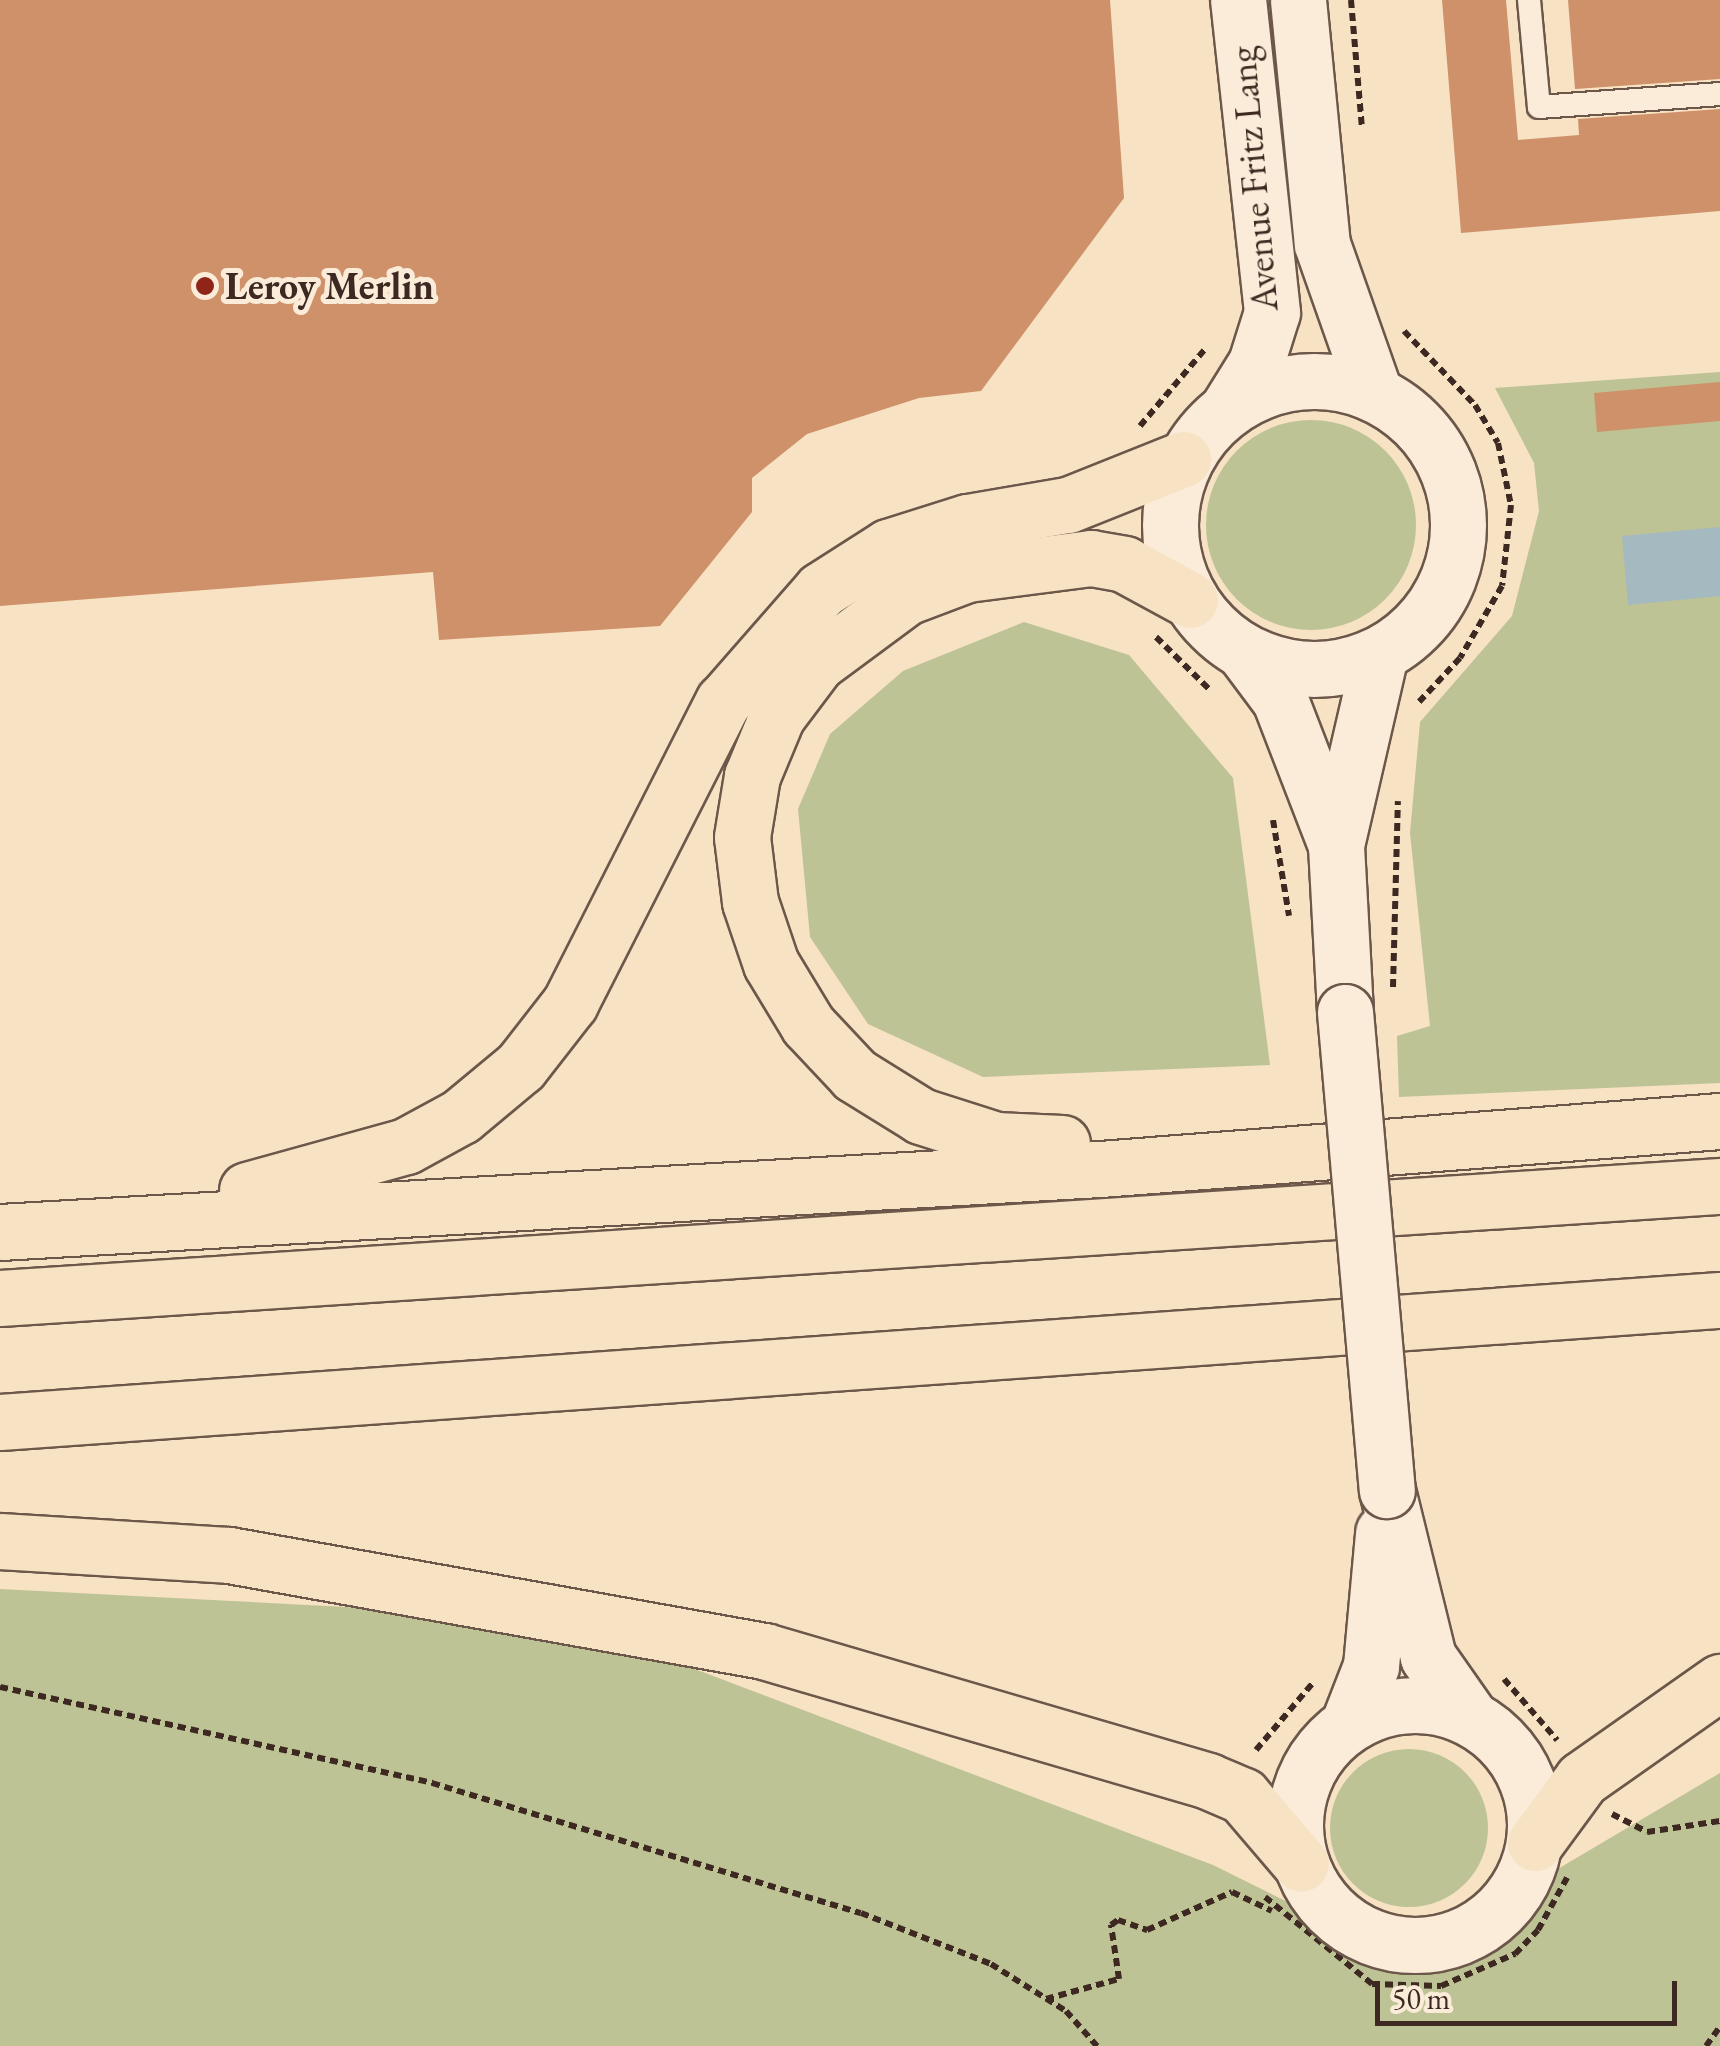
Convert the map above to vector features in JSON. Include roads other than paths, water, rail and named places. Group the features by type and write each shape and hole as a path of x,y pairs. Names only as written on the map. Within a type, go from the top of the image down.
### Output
{"highway":[{"path":"174,1220 209,1195 332,1171 406,1146 461,1116 522,1066 570,1003 723,702 821,590 888,547 1120,490 1160,448"},
{"path":"1168,612 1124,564 1034,562 967,574 906,597 816,663 777,716 752,776 742,837 750,902 771,964 808,1025 855,1076 921,1116 996,1140 1094,1144 1444,1116 1538,1131"},
{"path":"0,1232 1100,1170 1538,1131 1720,1121"},
{"path":"0,1298 1720,1186"},
{"path":"0,1422 1720,1300"},
{"path":"0,1542 228,1555 764,1651 1208,1780 1243,1796 1279,1871"},
{"path":"1554,1852 1582,1779 1720,1682"}],"street":[{"name":"Avenue Fritz Lang","path":"1228,408 1256,363 1272,312 1238,0"},
{"name":"Avenue Fritz Lang","path":"1298,0 1322,244 1374,392"},
{"path":"1329,380 1374,392 1434,442 1456,489 1459,540 1446,586 1416,628 1380,654 1330,670 1289,668 1246,653 1168,612 1171,502 1160,448 1274,385 1329,380"},
{"path":"1246,653 1280,700 1336,845 1367,1003 1387,1490 1371,1666 1348,1725"},
{"path":"1336,845 1380,654"},
{"path":"1387,1490 1428,1657 1483,1695 1501,1739 1523,1769 1554,1852 1522,1882 1498,1913 1464,1935 1426,1945 1386,1942 1349,1926 1320,1899 1279,1871 1294,1825 1300,1786 1319,1752 1348,1725 1408,1704 1483,1695"}],"lane":[{"path":"1528,0 1539,107 1720,94"}],"water":[{"path":"1720,527 1720,596 1628,605 1622,536"}],"place":[{"name":"Leroy Merlin","path":"205,286"}]}
